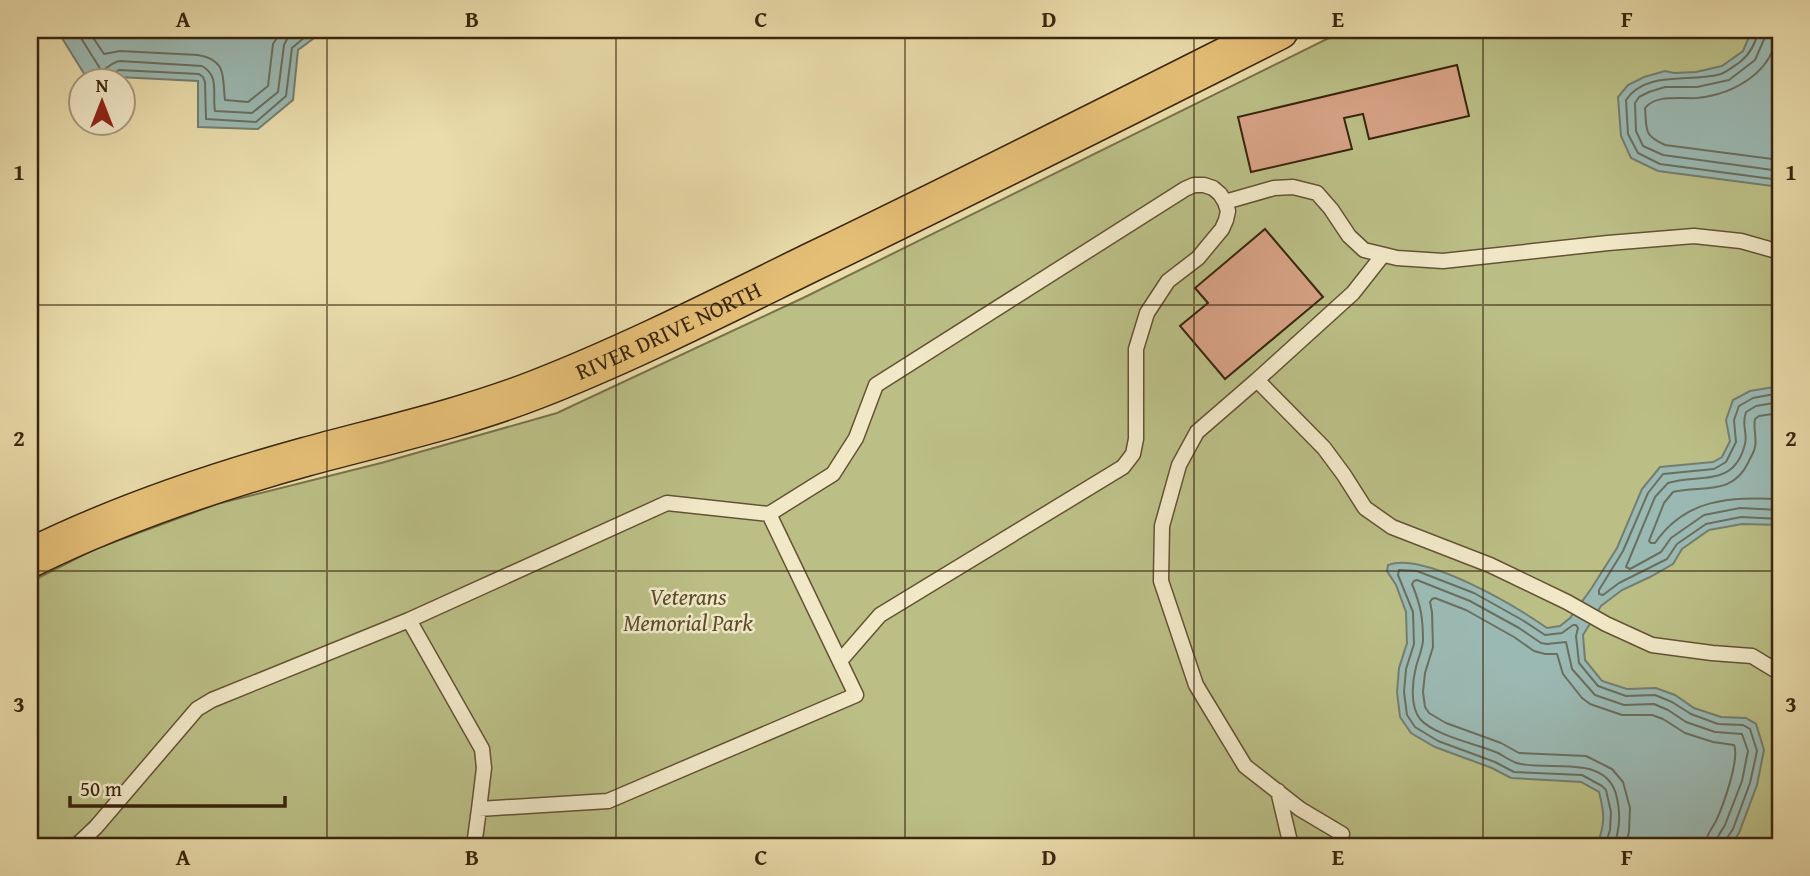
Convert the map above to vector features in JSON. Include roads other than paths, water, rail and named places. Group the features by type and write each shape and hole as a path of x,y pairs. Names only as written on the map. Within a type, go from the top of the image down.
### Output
{"main road":[{"name":"RIVER DRIVE NORTH","path":"30,558 62,542 169,499 300,459 448,419 532,391 609,359 923,208 1279,30"}],"lane":[{"path":"76,846 96,827 197,709 212,700 409,620 667,503 769,514 833,474 856,438 876,385 1185,189 1204,185 1220,194 1227,211 1222,229 1198,258 1168,281 1147,313 1136,349 1136,439 1133,454 1123,467 880,615 840,661"},
{"path":"1225,202 1275,188 1293,187 1317,192 1349,236 1364,250 1397,258 1443,261 1694,236 1741,241 1780,252"},
{"path":"1342,834 1300,809 1245,766 1196,685 1161,581 1163,526 1179,466 1197,432 1353,293 1383,255"},
{"path":"1257,380 1324,448 1366,508 1392,527 1490,565 1652,645 1752,656 1780,673"},
{"path":"479,809 608,801 856,695 769,514"},
{"path":"409,620 482,749 484,768 474,846"},
{"path":"1278,791 1291,846"}],"water":[{"path":"57,30 325,30 298,50 293,100 258,129 198,127 198,81 136,78 136,66 79,66"},
{"path":"1752,30 1780,30 1780,187 1658,171 1631,158 1621,136 1618,97 1628,85 1665,71 1696,72 1722,66 1743,51"},
{"path":"1780,386 1780,525 1742,524 1709,530 1682,549 1673,564 1622,590 1601,606 1583,635 1585,660 1602,681 1627,689 1656,688 1675,695 1694,708 1721,717 1746,718 1756,724 1764,750 1757,785 1739,833 1730,846 1597,846 1603,819 1599,792 1581,782 1511,778 1435,747 1411,733 1400,717 1397,692 1399,668 1407,643 1406,612 1396,585 1387,571 1388,565 1404,563 1446,573 1493,595 1547,628 1560,626 1570,618 1617,548 1642,489 1660,467 1713,462 1722,457 1730,441 1726,420 1733,400 1750,391"}],"park label":[{"name":"Veterans Memorial Park","path":"688,610"}]}
